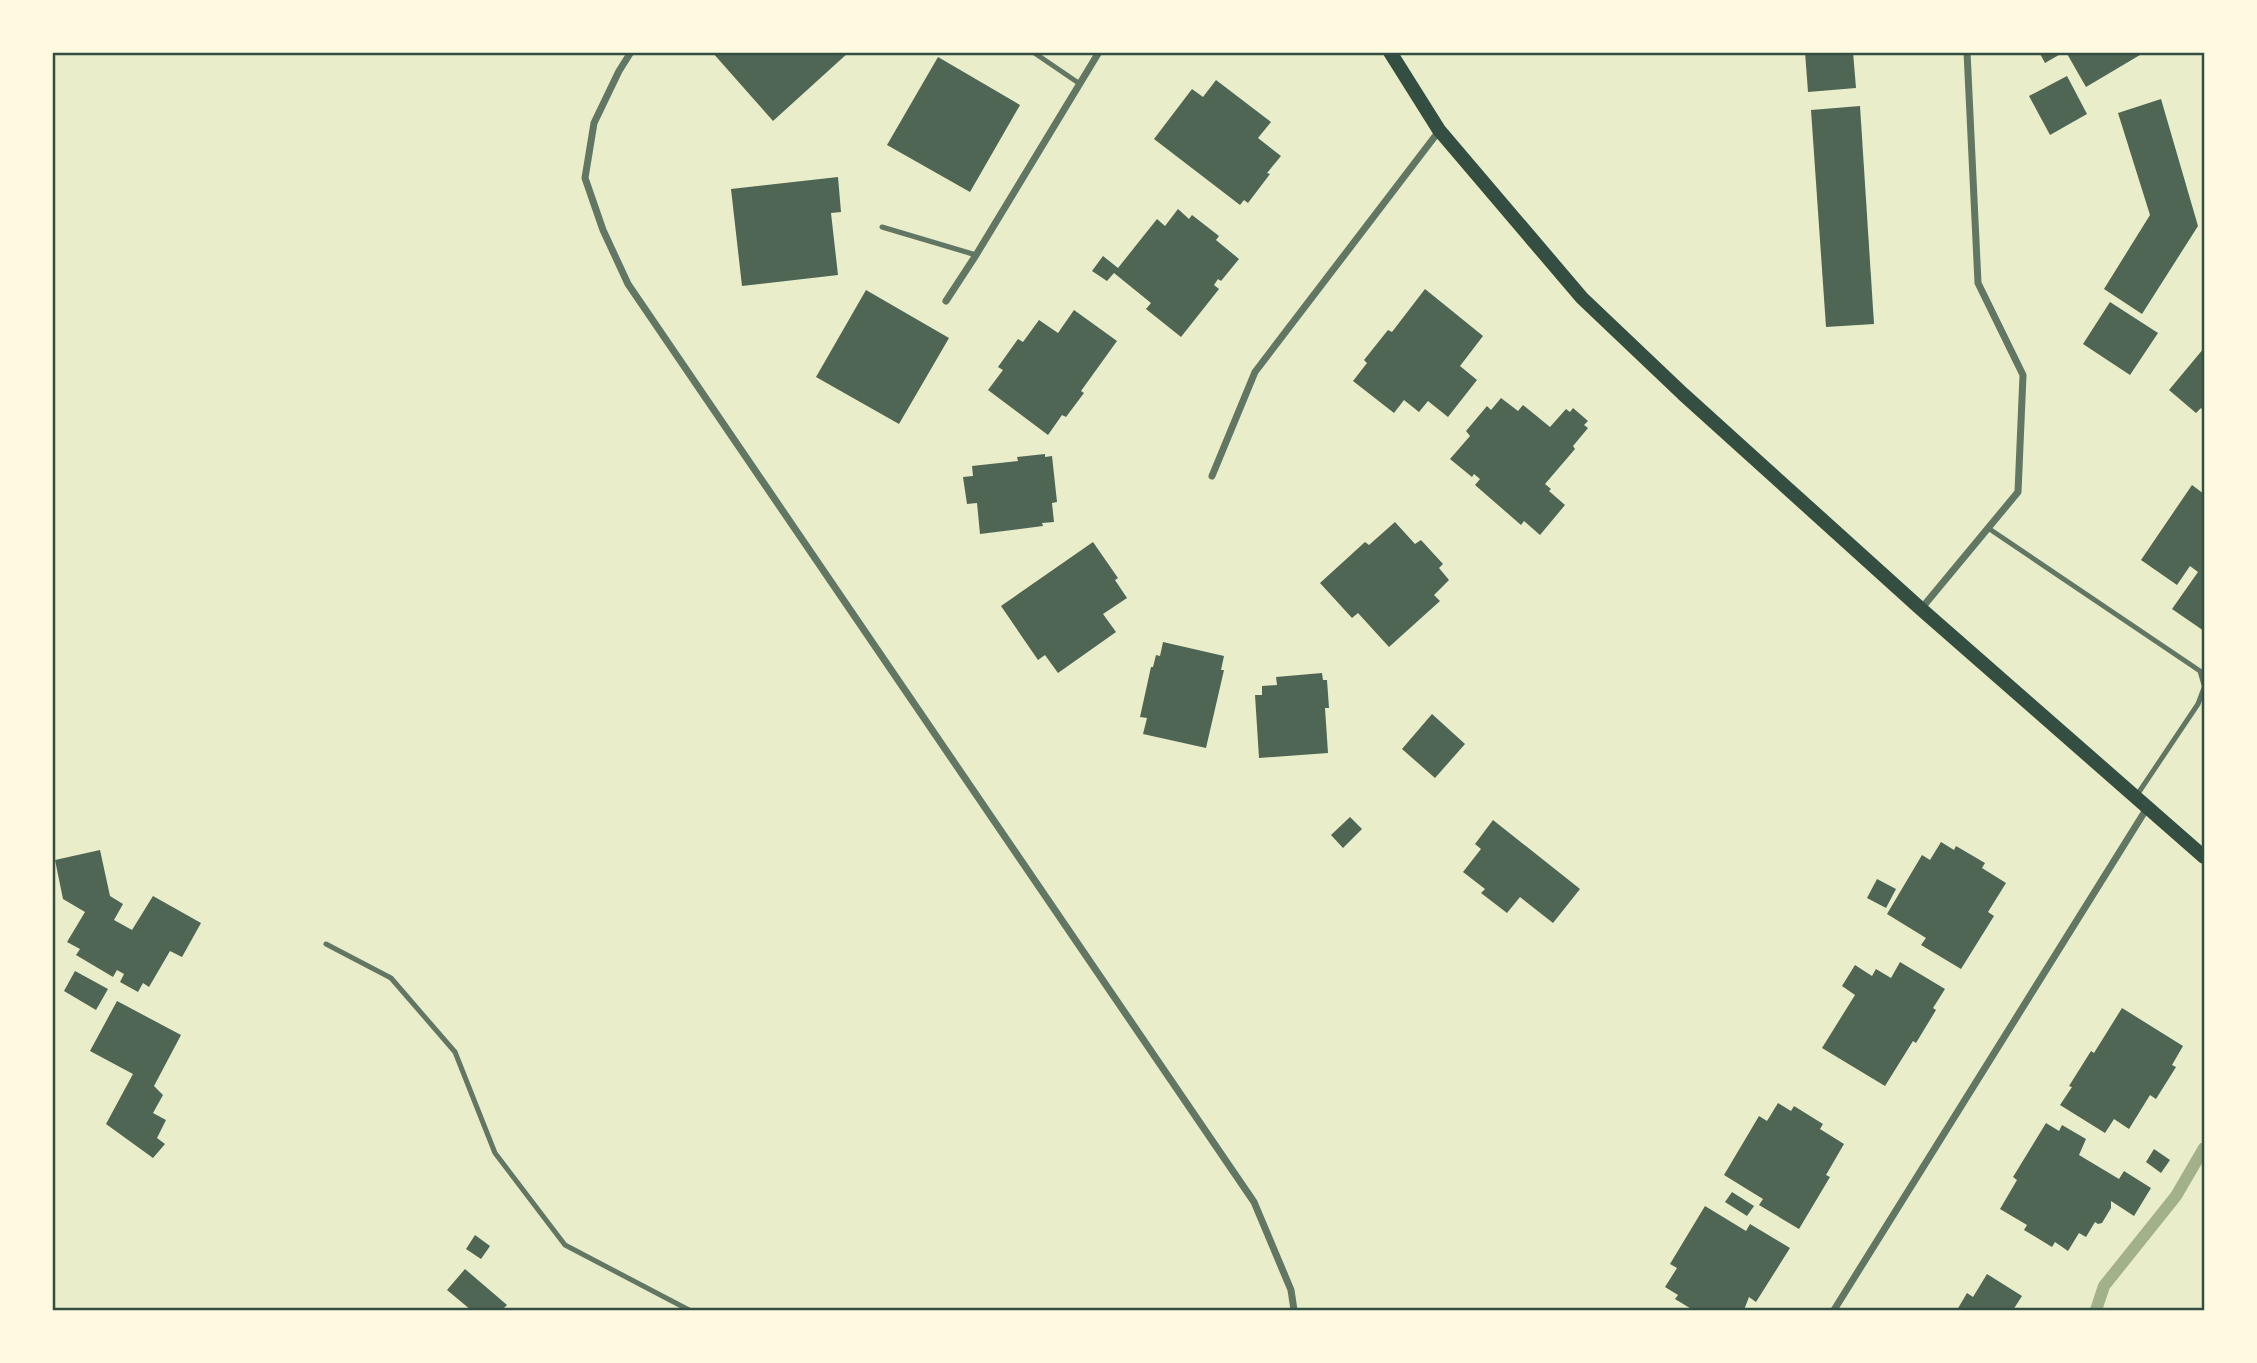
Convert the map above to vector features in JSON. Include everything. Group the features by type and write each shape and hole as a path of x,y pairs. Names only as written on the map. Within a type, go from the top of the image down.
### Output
{"main road":[{"path":"1390,52 1439,130 1582,298 1683,394 1921,609 2204,857"}],"street":[{"path":"631,52 594,123 584,178 603,230 628,284 1254,1202 1291,1290 1294,1311"},
{"path":"946,301 1099,52"},
{"path":"1921,609 2018,492 2023,375 1978,283 1967,52"},
{"path":"1212,476 1255,372 1439,130"},
{"path":"1834,1311 2147,808"}],"lane":[{"path":"1033,52 1080,84"},
{"path":"882,227 976,255"},
{"path":"1988,528 2200,671 2204,687 2198,704 2135,798"},
{"path":"326,944 391,978 455,1052 495,1153 565,1245 689,1311"}],"building":[{"path":"712,52 849,52 773,121"},
{"path":"1805,52 1853,52 1856,88 1808,92"},
{"path":"2039,52 2064,52 2045,63"},
{"path":"2066,52 2145,52 2086,87"},
{"path":"938,57 1020,105 970,192 887,145"},
{"path":"2067,76 2087,114 2050,135 2029,96"},
{"path":"1216,80 1271,122 1258,138 1281,156 1248,203 1244,200 1240,205 1154,139 1192,89 1203,97"},
{"path":"2161,99 2198,226 2142,314 2104,289 2150,215 2118,113"},
{"path":"1860,106 1874,324 1826,327 1811,110"},
{"path":"838,177 841,212 831,213 838,275 742,286 731,189"},
{"path":"1178,209 1189,219 1192,215 1219,236 1216,240 1239,259 1221,281 1218,279 1214,285 1219,289 1181,337 1146,309 1151,303 1114,273 1107,281 1092,271 1103,256 1118,268 1157,219 1165,226"},
{"path":"1425,289 1483,336 1460,366 1477,380 1448,417 1428,401 1419,412 1404,400 1394,413 1353,381 1367,363 1364,360 1388,330 1392,332"},
{"path":"866,290 949,338 899,424 816,377"},
{"path":"2110,302 2158,333 2130,375 2083,344"},
{"path":"1074,310 1117,341 1081,391 1084,393 1066,417 1062,415 1048,435 988,390 1003,370 998,367 1018,339 1023,342 1039,320 1058,333"},
{"path":"2204,348 2204,411 2201,408 2196,413 2169,390"},
{"path":"1501,398 1518,411 1523,405 1550,427 1566,409 1570,412 1573,408 1588,421 1584,425 1588,428 1573,446 1575,449 1545,484 1565,505 1540,535 1524,521 1521,525 1475,485 1480,479 1474,474 1472,477 1450,459 1470,436 1466,431 1487,406 1491,410"},
{"path":"1045,454 1045,457 1052,456 1057,502 1052,503 1054,522 1042,523 1043,526 980,534 977,503 967,504 963,477 973,476 972,466 1018,461 1017,457"},
{"path":"2192,485 2204,494 2204,631 2172,609 2198,572 2190,566 2177,585 2141,560"},
{"path":"1395,522 1415,544 1421,540 1443,564 1439,568 1449,580 1434,595 1440,601 1389,647 1358,613 1352,618 1320,583 1365,542 1369,545"},
{"path":"1093,542 1118,578 1115,580 1127,598 1103,614 1116,632 1058,673 1045,655 1038,660 1001,606"},
{"path":"1163,642 1224,656 1221,670 1224,670 1206,748 1143,734 1147,718 1140,717 1151,667 1156,655 1160,656"},
{"path":"1322,673 1323,680 1327,680 1329,708 1325,708 1328,753 1259,758 1255,695 1262,695 1262,686 1277,685 1276,677"},
{"path":"1432,714 1465,744 1435,778 1402,749"},
{"path":"1350,817 1362,829 1343,848 1331,835"},
{"path":"1493,820 1580,889 1553,923 1520,897 1507,913 1481,893 1485,889 1463,872 1481,849 1475,844"},
{"path":"1941,842 1954,850 1956,846 1985,863 1982,868 2006,883 1988,912 1994,916 1961,969 1921,945 1926,938 1887,914 1922,855 1930,860"},
{"path":"100,850 110,896 123,904 114,920 132,930 153,896 201,923 182,957 170,951 149,987 143,983 138,992 120,982 124,974 117,970 113,977 76,955 80,949 67,942 85,912 63,899 55,860"},
{"path":"1877,879 1896,889 1886,908 1867,898"},
{"path":"1900,962 1945,989 1916,1043 1913,1041 1885,1086 1822,1048 1855,995 1842,986 1855,965 1872,976 1876,969 1891,978"},
{"path":"75,971 108,989 96,1010 64,991"},
{"path":"117,1001 181,1035 154,1086 163,1095 153,1113 166,1120 157,1138 165,1144 153,1158 106,1124 133,1074 90,1051"},
{"path":"2122,1008 2183,1046 2172,1065 2176,1067 2156,1099 2150,1095 2129,1129 2114,1119 2105,1133 2060,1105 2091,1051 2094,1053"},
{"path":"1778,1103 1791,1111 1794,1106 1823,1124 1820,1129 1844,1144 1826,1175 1830,1177 1799,1229 1759,1205 1763,1199 1724,1175 1759,1116 1767,1121"},
{"path":"2046,1123 2059,1131 2062,1125 2086,1139 2079,1155 2119,1179 2124,1171 2151,1188 2134,1216 2111,1201 2111,1208 2102,1223 2095,1222 2086,1237 2079,1233 2068,1251 2055,1242 2052,1247 2024,1230 2027,1225 2000,1209 2017,1180 2013,1177"},
{"path":"2154,1149 2170,1160 2161,1173 2146,1162"},
{"path":"1732,1192 1754,1206 1747,1216 1725,1202"},
{"path":"1705,1206 1746,1231 1750,1224 1790,1248 1756,1302 1749,1297 1744,1310 1693,1310 1675,1299 1678,1295 1665,1287 1677,1268 1670,1264"},
{"path":"475,1235 490,1246 481,1259 466,1249"},
{"path":"465,1269 507,1305 502,1310 471,1310 447,1290"},
{"path":"1987,1274 2022,1296 2013,1310 1957,1310 1967,1293 1973,1297"}],"waterway":[{"path":"2096,1310 2104,1286 2176,1196 2204,1148"}]}
